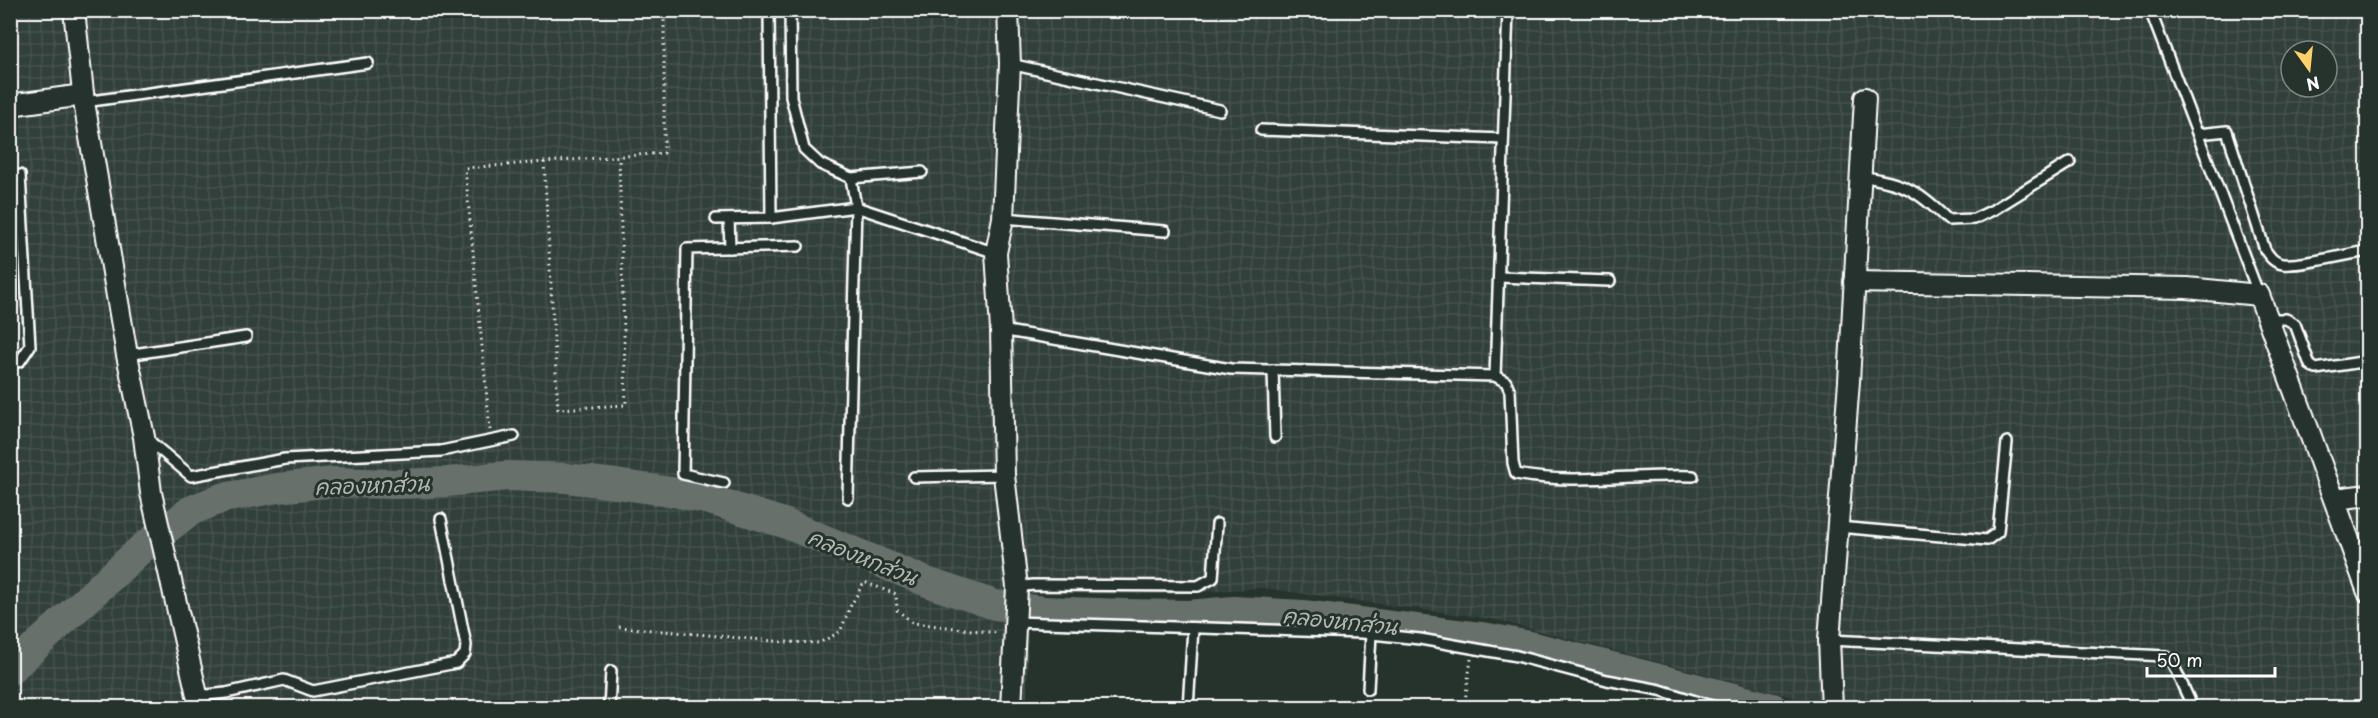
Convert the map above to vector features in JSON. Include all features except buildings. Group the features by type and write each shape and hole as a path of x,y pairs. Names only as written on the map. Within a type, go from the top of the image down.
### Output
{"street":[{"path":"74,10 84,98 127,355 144,437 151,493 198,702"},
{"path":"1008,10 1010,64 1003,218 996,253 1002,330 1004,475 1017,588 1011,708"},
{"path":"10,105 84,98"},
{"path":"1832,708 1829,640 1865,98"},
{"path":"1854,282 2187,288 2259,295 2367,592"},
{"path":"2335,499 2367,495"}],"lane":[{"path":"769,10 771,218"},
{"path":"790,10 791,97 804,149 820,164 851,178 922,171"},
{"path":"1495,376 1508,10"},
{"path":"2150,10 2259,295"},
{"path":"84,98 368,63"},
{"path":"1010,64 1220,110"},
{"path":"1261,130 1503,140"},
{"path":"2198,134 2227,130 2265,250 2273,260 2283,264 2296,263 2367,251"},
{"path":"1860,176 1892,181 1910,188 1948,220 1974,219 1993,210 2070,162"},
{"path":"10,365 20,361 30,346 20,175"},
{"path":"848,498 856,207 851,178"},
{"path":"717,219 771,218 856,207 996,253"},
{"path":"1003,218 1165,231"},
{"path":"729,219 730,248"},
{"path":"724,483 683,474 687,249 798,246"},
{"path":"1499,277 1610,281"},
{"path":"2268,319 2286,319 2295,324 2310,365 2316,369 2367,361"},
{"path":"1002,330 1231,369 1495,376 1506,382 1509,391 1513,463 1516,474 1550,479 1652,475 1693,476"},
{"path":"127,355 246,337"},
{"path":"1273,370 1275,437"},
{"path":"144,437 191,476 285,459 441,451 514,436"},
{"path":"1838,527 1987,540 1998,532 2007,442"},
{"path":"914,477 1004,475"},
{"path":"198,702 284,680 313,691 456,663 465,654 466,645 441,519"},
{"path":"1017,588 1044,585 1198,586 1213,578 1217,524"},
{"path":"1014,624 1371,634 1517,656 1607,680 1660,690 1718,708"},
{"path":"1188,708 1193,628"},
{"path":"1368,689 1371,634"},
{"path":"1829,640 2166,656 2171,660 2193,708"},
{"path":"609,708 611,671"}],"path":[{"path":"491,441 465,168 664,153 664,10"},
{"path":"544,162 558,409 626,405 619,156"},
{"path":"619,627 819,643 840,632 850,607 864,582 896,594 897,610 913,623 1014,624"},
{"path":"1464,708 1473,648"}],"shaded area":[{"path":"10,11 2367,11 2367,707 1831,707 1492,619 1262,588 1173,594 1028,593 1027,707 11,707"}],"waterway":[{"name":"คลองหกส่วน","path":"10,670 141,549 190,511 222,498 278,488 334,482 395,484 507,476 566,478 616,484 679,493 713,501 784,523 932,584 995,605 1044,611 1125,614 1188,615 1234,611 1303,615 1488,638 1530,646 1773,708"}]}
